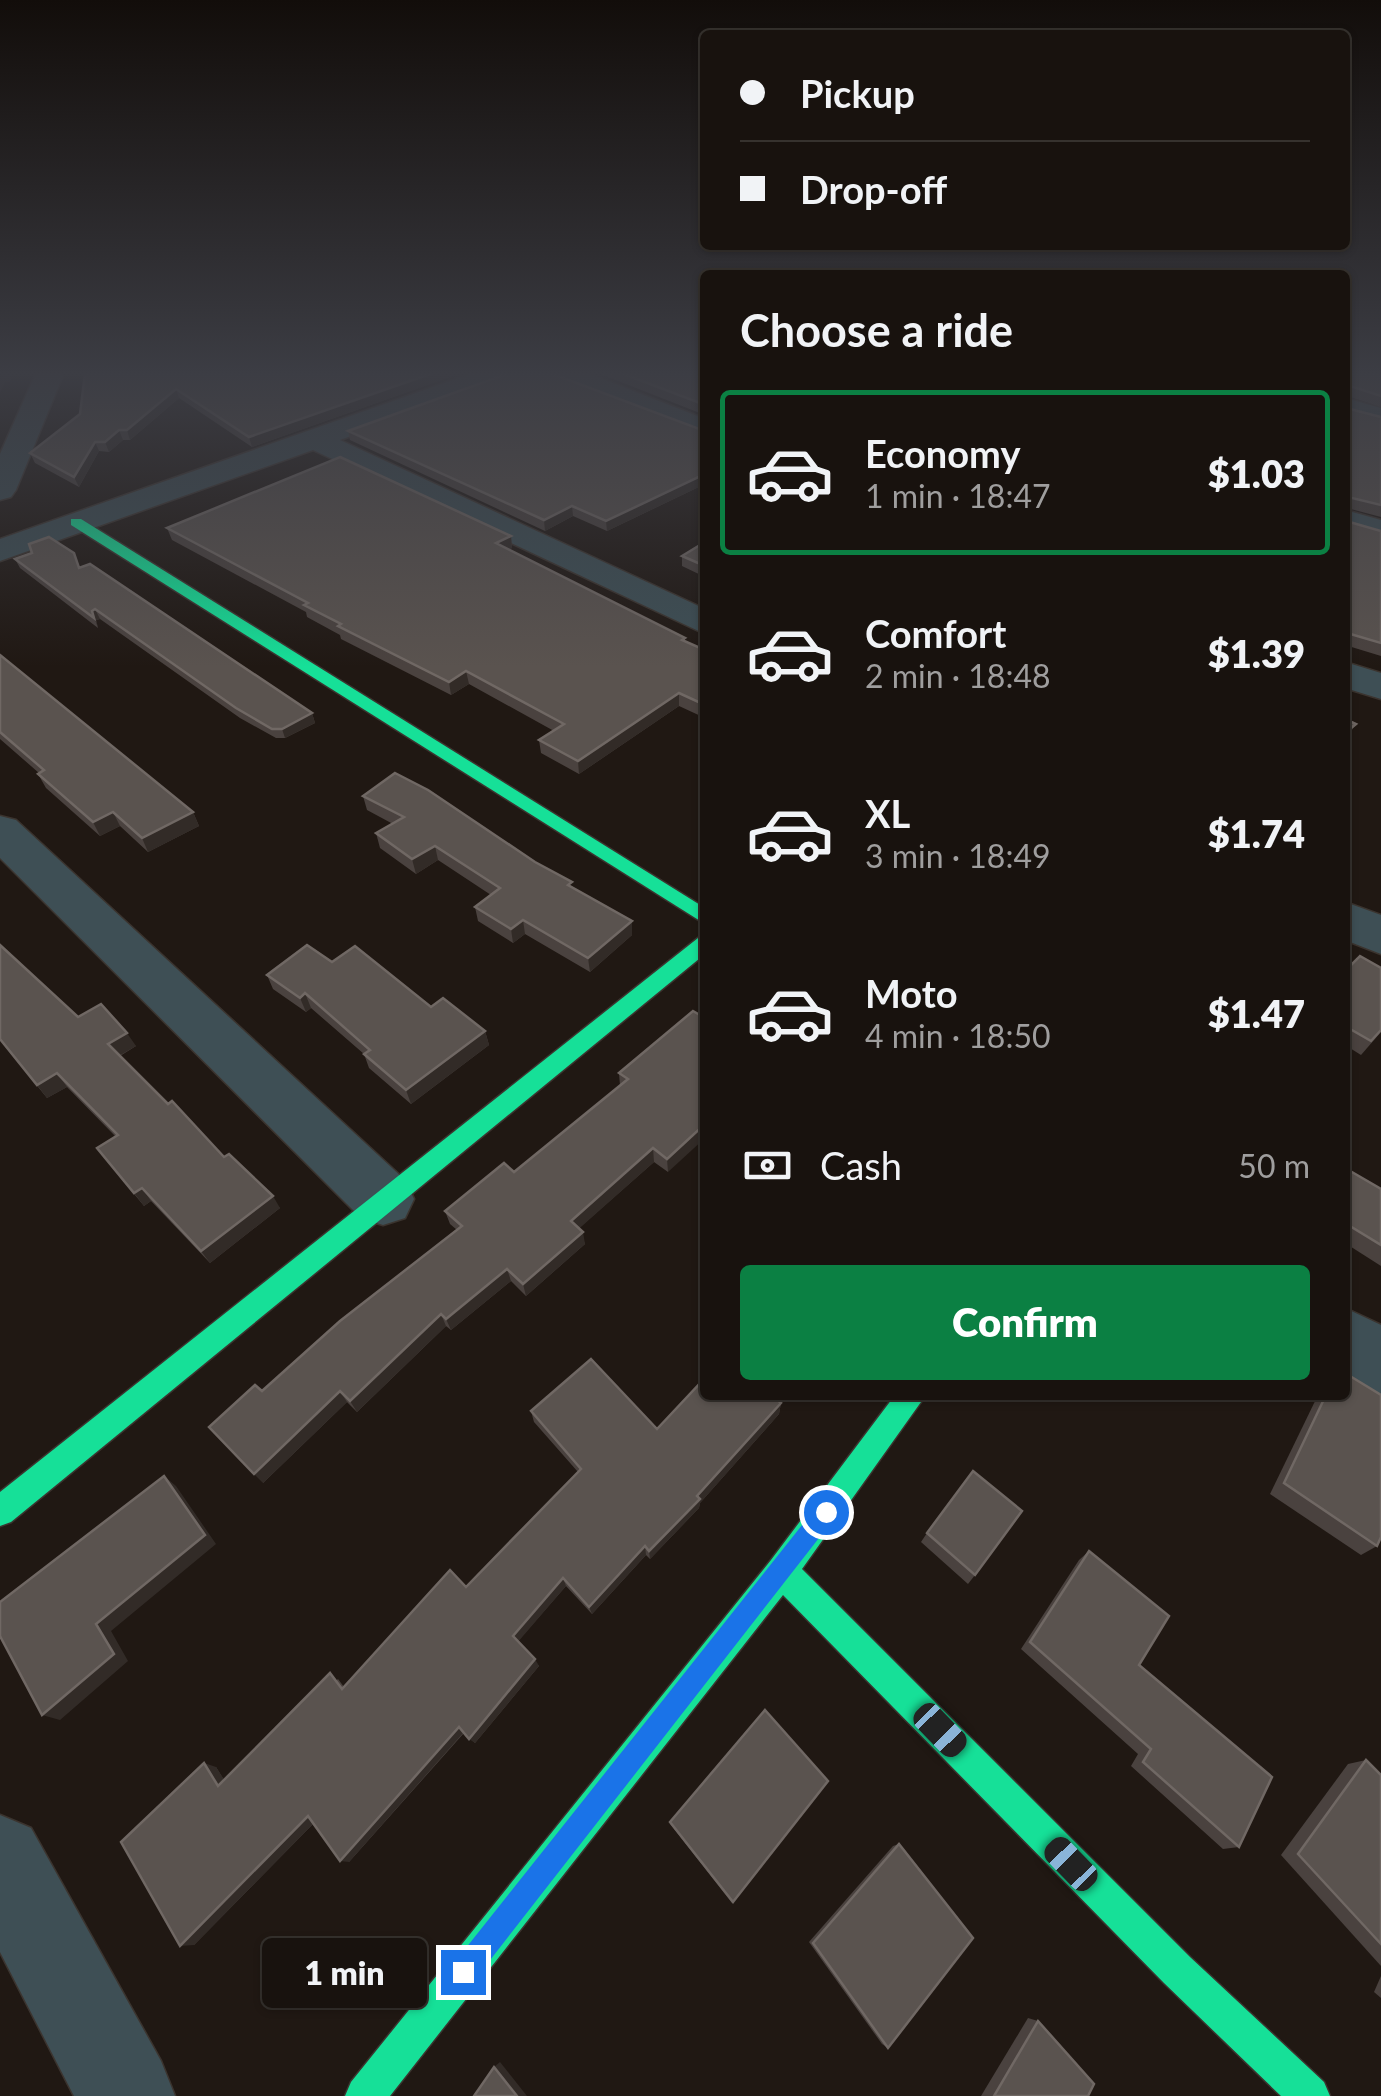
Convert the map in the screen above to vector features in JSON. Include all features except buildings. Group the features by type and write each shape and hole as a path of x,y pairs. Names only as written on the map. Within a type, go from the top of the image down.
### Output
{"street":[{"path":"0,551 223,471"},
{"path":"381,471 700,622"},
{"path":"76,522 700,914"},
{"path":"1350,522 1381,531"},
{"path":"1350,676 1381,687"},
{"path":"0,831 383,1199"},
{"path":"1350,921 1381,936"},
{"path":"0,1511 700,947"},
{"path":"1350,1343 1381,1363"},
{"path":"365,2096 782,1571 908,1400"},
{"path":"782,1571 1176,1970 1310,2096"},
{"path":"0,1859 126,2096"}],"traffic: fast":[{"path":"76,522 700,914"},
{"path":"0,1511 700,947"},
{"path":"365,2096 782,1571 908,1400"},
{"path":"782,1571 1177,1970 1310,2096"}],"route":[{"path":"463,1972 826,1512"}]}
